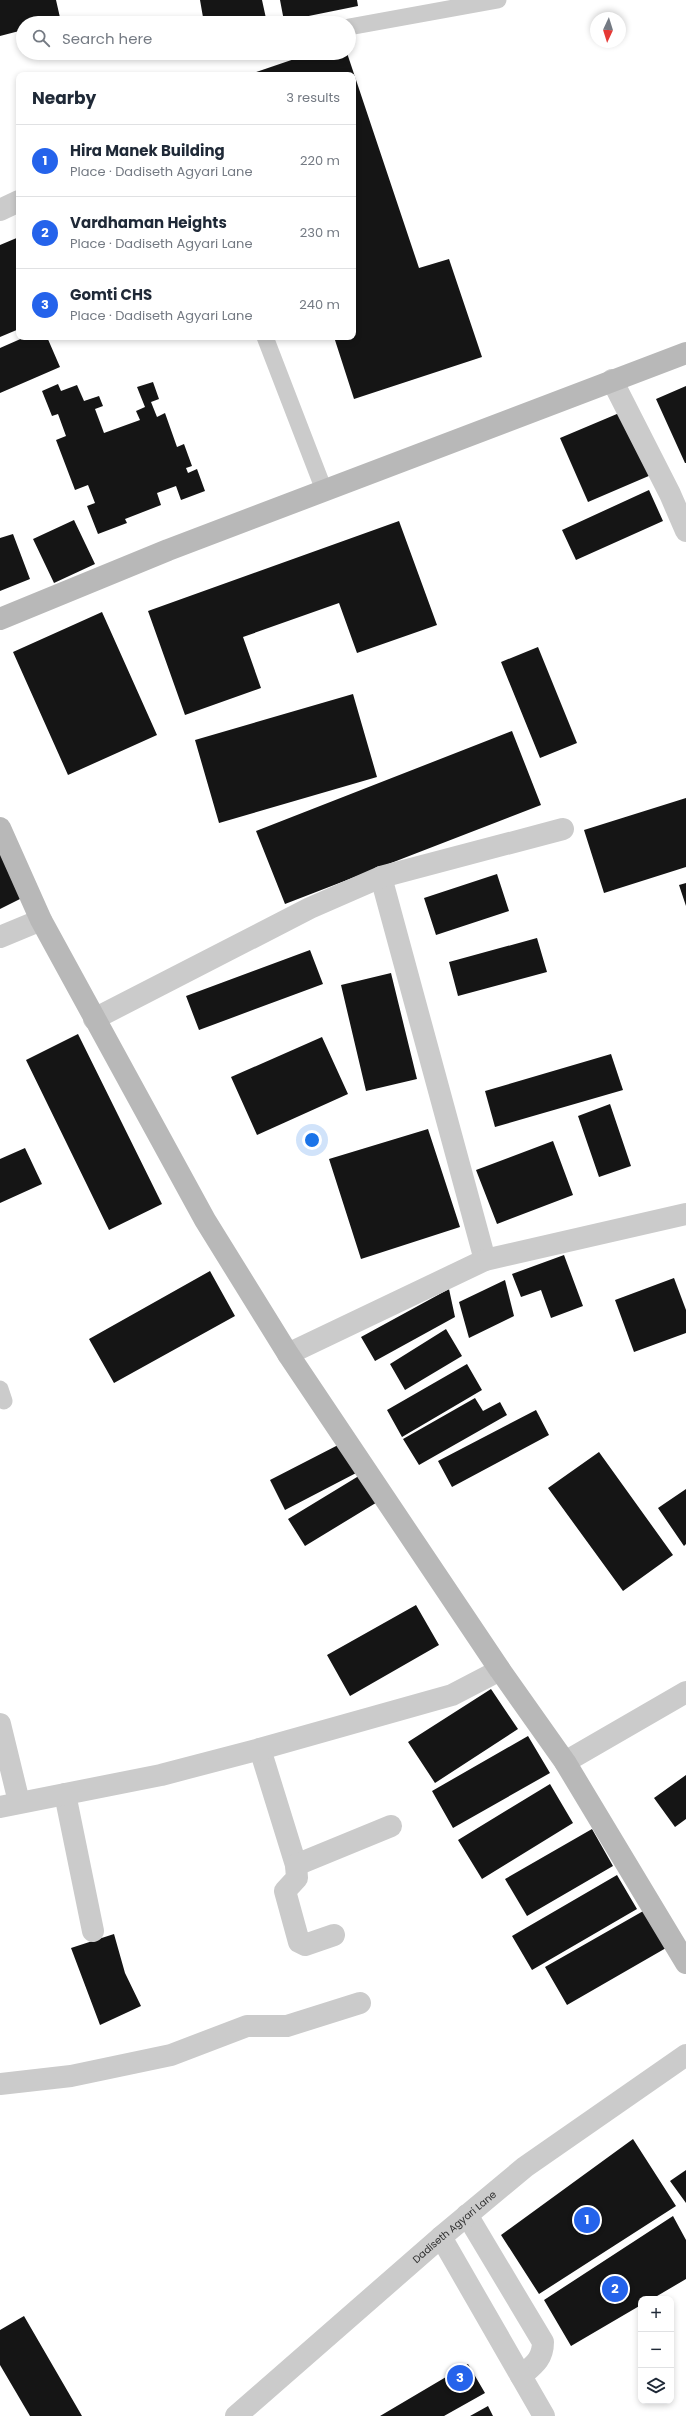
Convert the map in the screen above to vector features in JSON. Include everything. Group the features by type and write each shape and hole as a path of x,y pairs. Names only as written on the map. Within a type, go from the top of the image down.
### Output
{"street":[{"path":"0,210 16,202"},
{"path":"0,619 168,550 612,380 686,354"},
{"path":"612,380 670,494 686,531"},
{"path":"0,828 40,920 205,1220 288,1354 500,1670 565,1762 685,1957"},
{"path":"94,1020 310,908 381,877 563,829"},
{"path":"381,877 485,1260"},
{"path":"0,937 40,920"},
{"path":"288,1354 485,1260 686,1214"},
{"path":"0,1724 10,1805 161,1775 260,1749 452,1695 500,1670"},
{"path":"565,1762 686,1692"},
{"path":"260,1749 296,1865 297,1878 285,1891 299,1942 305,1945 334,1935"},
{"path":"65,1794 93,1930"},
{"path":"296,1865 391,1826"},
{"path":"0,2084 71,2076 171,2055 247,2026 287,2026 360,2004"},
{"name":"Dadiseth Agyari Lane","path":"236,2416 441,2237 525,2167 686,2056"},
{"path":"467,2215 543,2342 543,2352 538,2361 521,2376"},
{"path":"441,2237 544,2416"}],"lane":[{"path":"356,26 498,0"},
{"path":"266,340 324,490"}],"building":[{"path":"0,0 56,0 60,16 16,16 16,32 0,36"},
{"path":"200,0 262,0 265,16 203,16"},
{"path":"280,0 357,0 358,6 309,16 283,16"},
{"path":"291,60 349,60 353,72 256,72"},
{"path":"356,80 419,268 449,259 482,357 354,399 335,340 356,340"},
{"path":"16,238 16,330 0,337 0,245"},
{"path":"18,340 48,340 60,367 0,393 0,348"},
{"path":"153,382 159,399 151,402 157,417 165,413 177,447 184,444 192,466 186,468 188,473 197,469 205,491 181,500 176,486 157,493 161,505 125,519 127,523 98,534 87,506 95,503 88,485 75,490 56,440 66,436 58,414 52,416 42,391 58,384 61,391 77,385 84,401 99,396 103,406 95,409 104,433 140,420 136,411 145,407 137,387"},
{"path":"686,386 686,463 685,463 656,399"},
{"path":"624,411 651,475 588,502 560,438"},
{"path":"649,490 663,521 576,560 562,530"},
{"path":"74,520 95,564 54,583 33,539"},
{"path":"399,521 437,625 357,653 339,603 243,637 261,688 185,715 148,611"},
{"path":"13,534 30,579 0,591 0,538"},
{"path":"102,612 157,735 68,775 13,652"},
{"path":"538,647 577,743 540,758 501,662"},
{"path":"353,694 377,777 219,823 195,740"},
{"path":"512,731 541,805 285,904 256,831"},
{"path":"686,798 686,867 604,893 584,830"},
{"path":"0,843 26,896 0,909"},
{"path":"497,874 509,911 436,935 424,898"},
{"path":"686,883 686,906 679,885"},
{"path":"537,938 547,972 458,996 449,962"},
{"path":"310,950 323,984 199,1030 186,996"},
{"path":"391,973 417,1079 366,1091 341,985"},
{"path":"78,1034 162,1204 109,1230 26,1060"},
{"path":"322,1037 348,1094 257,1135 231,1077"},
{"path":"611,1054 623,1090 495,1127 485,1091"},
{"path":"610,1104 631,1166 599,1177 578,1116"},
{"path":"428,1129 460,1227 361,1259 329,1159"},
{"path":"553,1141 573,1195 497,1224 476,1170"},
{"path":"25,1148 42,1184 0,1203 0,1159"},
{"path":"564,1255 583,1306 551,1318 541,1290 521,1297 512,1274"},
{"path":"210,1271 235,1316 114,1383 89,1339"},
{"path":"674,1278 686,1310 686,1333 634,1352 615,1300"},
{"path":"505,1280 514,1316 469,1338 459,1302"},
{"path":"449,1289 455,1317 375,1361 361,1337"},
{"path":"446,1329 462,1356 405,1390 390,1364"},
{"path":"467,1364 482,1390 402,1437 387,1410"},
{"path":"475,1398 483,1411 500,1402 507,1415 419,1465 403,1439"},
{"path":"536,1410 549,1435 452,1487 438,1461"},
{"path":"342,1443 358,1472 285,1510 270,1480"},
{"path":"599,1452 673,1555 623,1591 548,1488"},
{"path":"362,1474 379,1501 305,1546 288,1519"},
{"path":"686,1489 686,1544 684,1546 658,1508"},
{"path":"416,1605 439,1645 350,1696 327,1655"},
{"path":"491,1689 518,1729 435,1783 408,1742"},
{"path":"528,1736 550,1773 453,1828 432,1791"},
{"path":"686,1775 686,1819 675,1827 654,1798"},
{"path":"550,1784 573,1823 482,1879 458,1840"},
{"path":"592,1829 613,1866 527,1916 505,1879"},
{"path":"617,1875 637,1909 532,1970 512,1936"},
{"path":"645,1910 666,1948 567,2005 545,1967"},
{"path":"114,1934 125,1973 141,2006 100,2025 71,1948"},
{"path":"633,2139 676,2206 539,2294 501,2235"},
{"path":"686,2170 686,2203 670,2181"},
{"path":"673,2216 686,2240 686,2279 657,2296 638,2296 638,2307 571,2346 544,2300"},
{"path":"24,2316 82,2416 30,2416 0,2365 0,2330"},
{"path":"468,2364 485,2393 444,2416 380,2416"},
{"path":"488,2406 493,2416 470,2416"}],"place":[{"name":"Hira Manek Building","path":"587,2220"},
{"name":"Vardhaman Heights","path":"615,2289"},
{"name":"Gomti CHS","path":"460,2378"}]}
